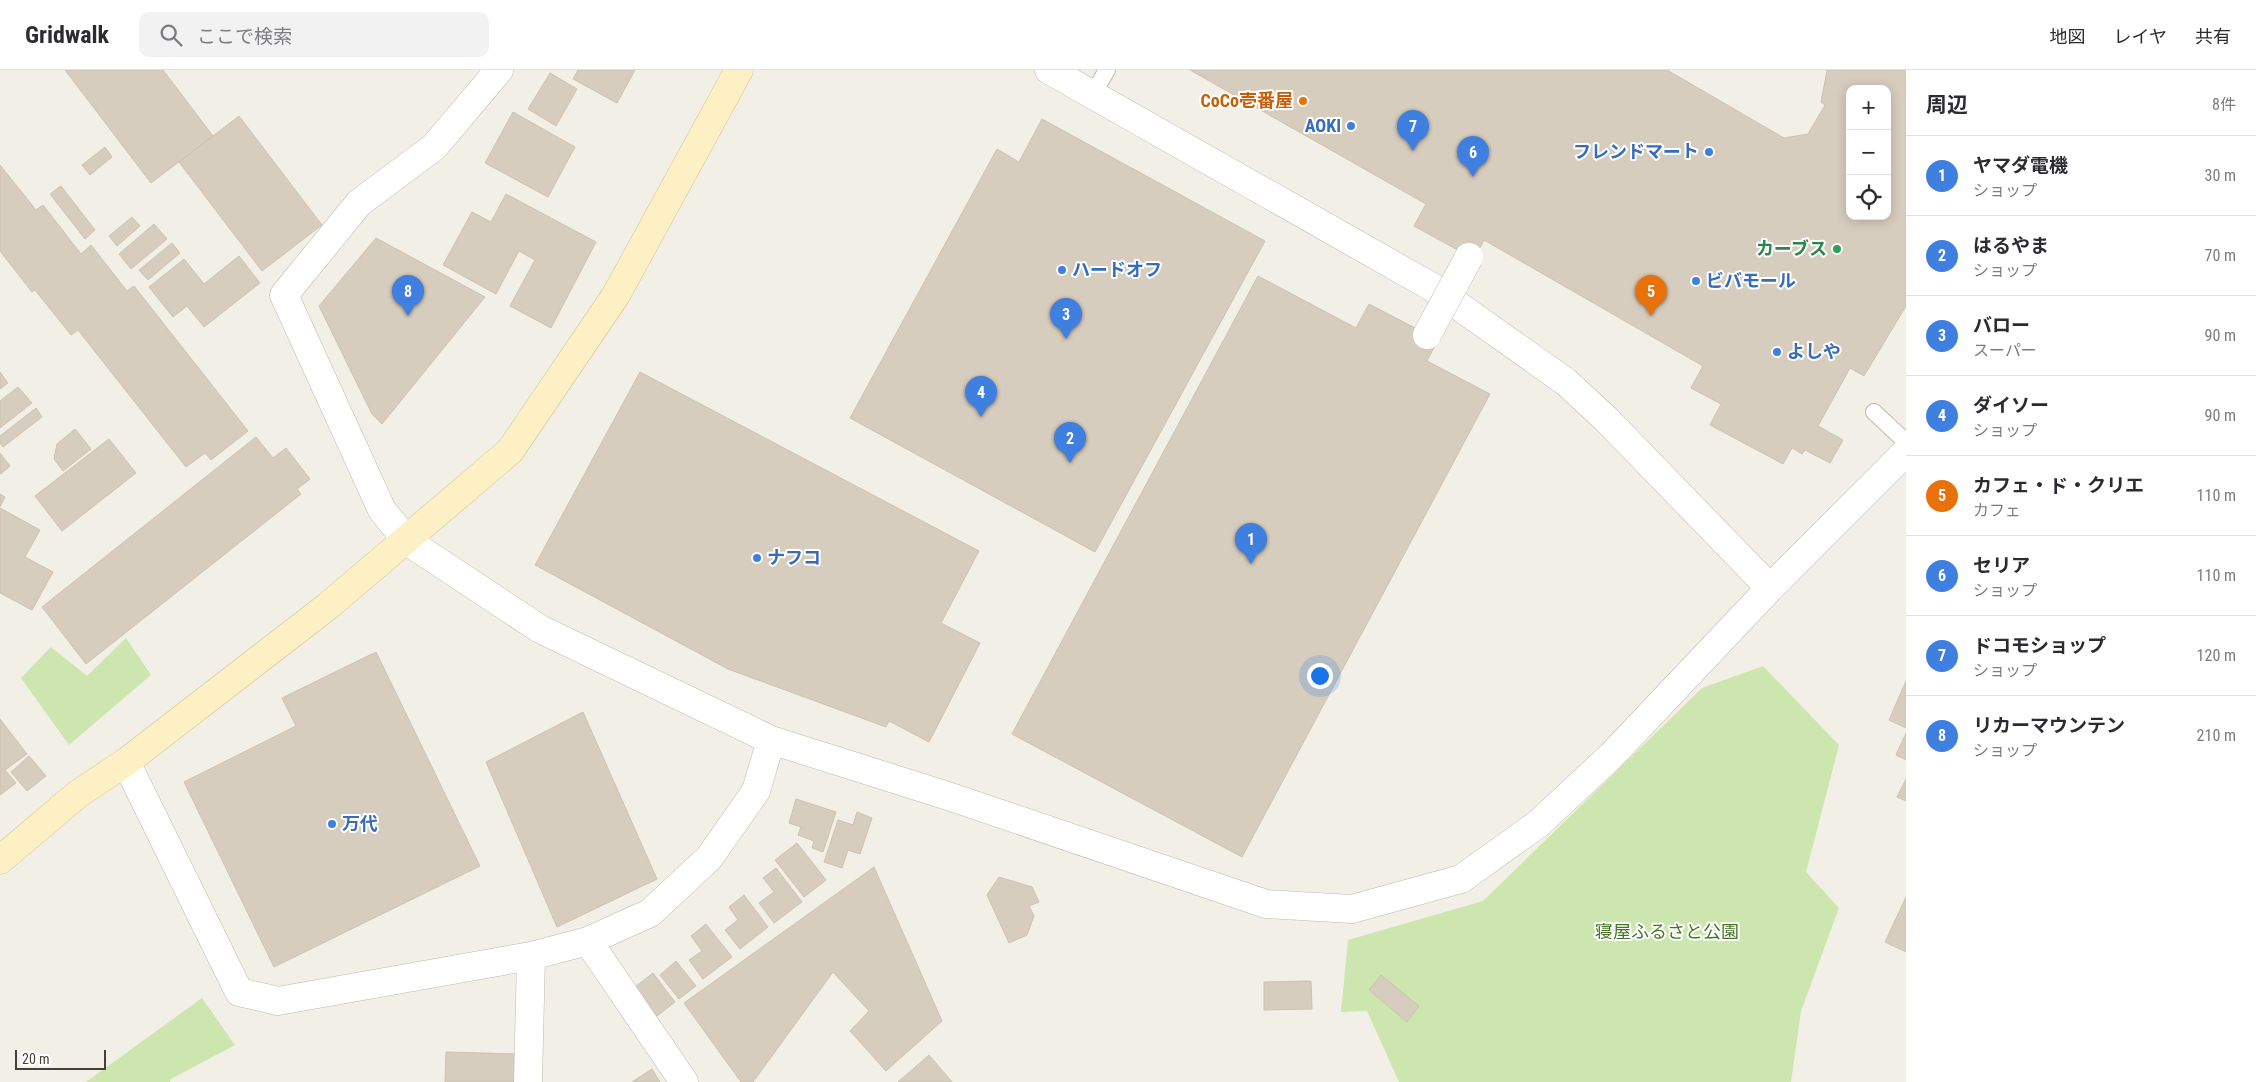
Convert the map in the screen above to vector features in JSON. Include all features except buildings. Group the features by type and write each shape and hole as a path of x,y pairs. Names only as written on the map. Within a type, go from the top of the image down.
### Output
{"street":[{"path":"499,70 434,147 359,204 284,295 382,510 407,541 540,629 771,740 941,794 1266,904 1352,909 1460,880 1538,824 1611,756 1770,588 1906,452"},
{"path":"0,860 78,794 126,762 328,606 407,541 510,451 616,294 739,70"},
{"path":"1049,70 1432,287 1566,382 1607,420 1770,588"},
{"path":"1427,335 1469,257"},
{"path":"126,762 239,992 278,1001 531,956 588,941 650,913 709,858 756,791 771,740"},
{"path":"588,941 684,1082"},
{"path":"528,1082 531,956"}],"lane":[{"path":"1093,94 1107,70"},
{"path":"1874,412 1906,442"}],"green space":[{"path":"126,638 151,675 69,745 21,678 51,647 87,676"},
{"name":"寝屋ふるさと公園","path":"1763,666 1839,745 1806,872 1839,908 1801,1011 1791,1082 1399,1082 1367,1011 1341,1012 1348,940 1483,901 1702,688"},
{"path":"202,998 235,1045 171,1079 170,1082 86,1082"}],"place":[{"name":"CoCo壱番屋","path":"1303,101"},
{"name":"AOKI","path":"1351,126"},
{"name":"ドコモショップ","path":"1413,151"},
{"name":"フレンドマート","path":"1709,152"},
{"name":"セリア","path":"1473,177"},
{"name":"カーブス","path":"1837,249"},
{"name":"ハードオフ","path":"1062,270"},
{"name":"ビバモール","path":"1696,281"},
{"name":"リカーマウンテン","path":"408,316"},
{"name":"カフェ・ド・クリエ","path":"1651,316"},
{"name":"バロー","path":"1066,339"},
{"name":"よしや","path":"1777,352"},
{"name":"ダイソー","path":"981,417"},
{"name":"はるやま","path":"1070,463"},
{"name":"ナフコ","path":"757,558"},
{"name":"ヤマダ電機","path":"1251,564"},
{"name":"万代","path":"332,824"}]}
